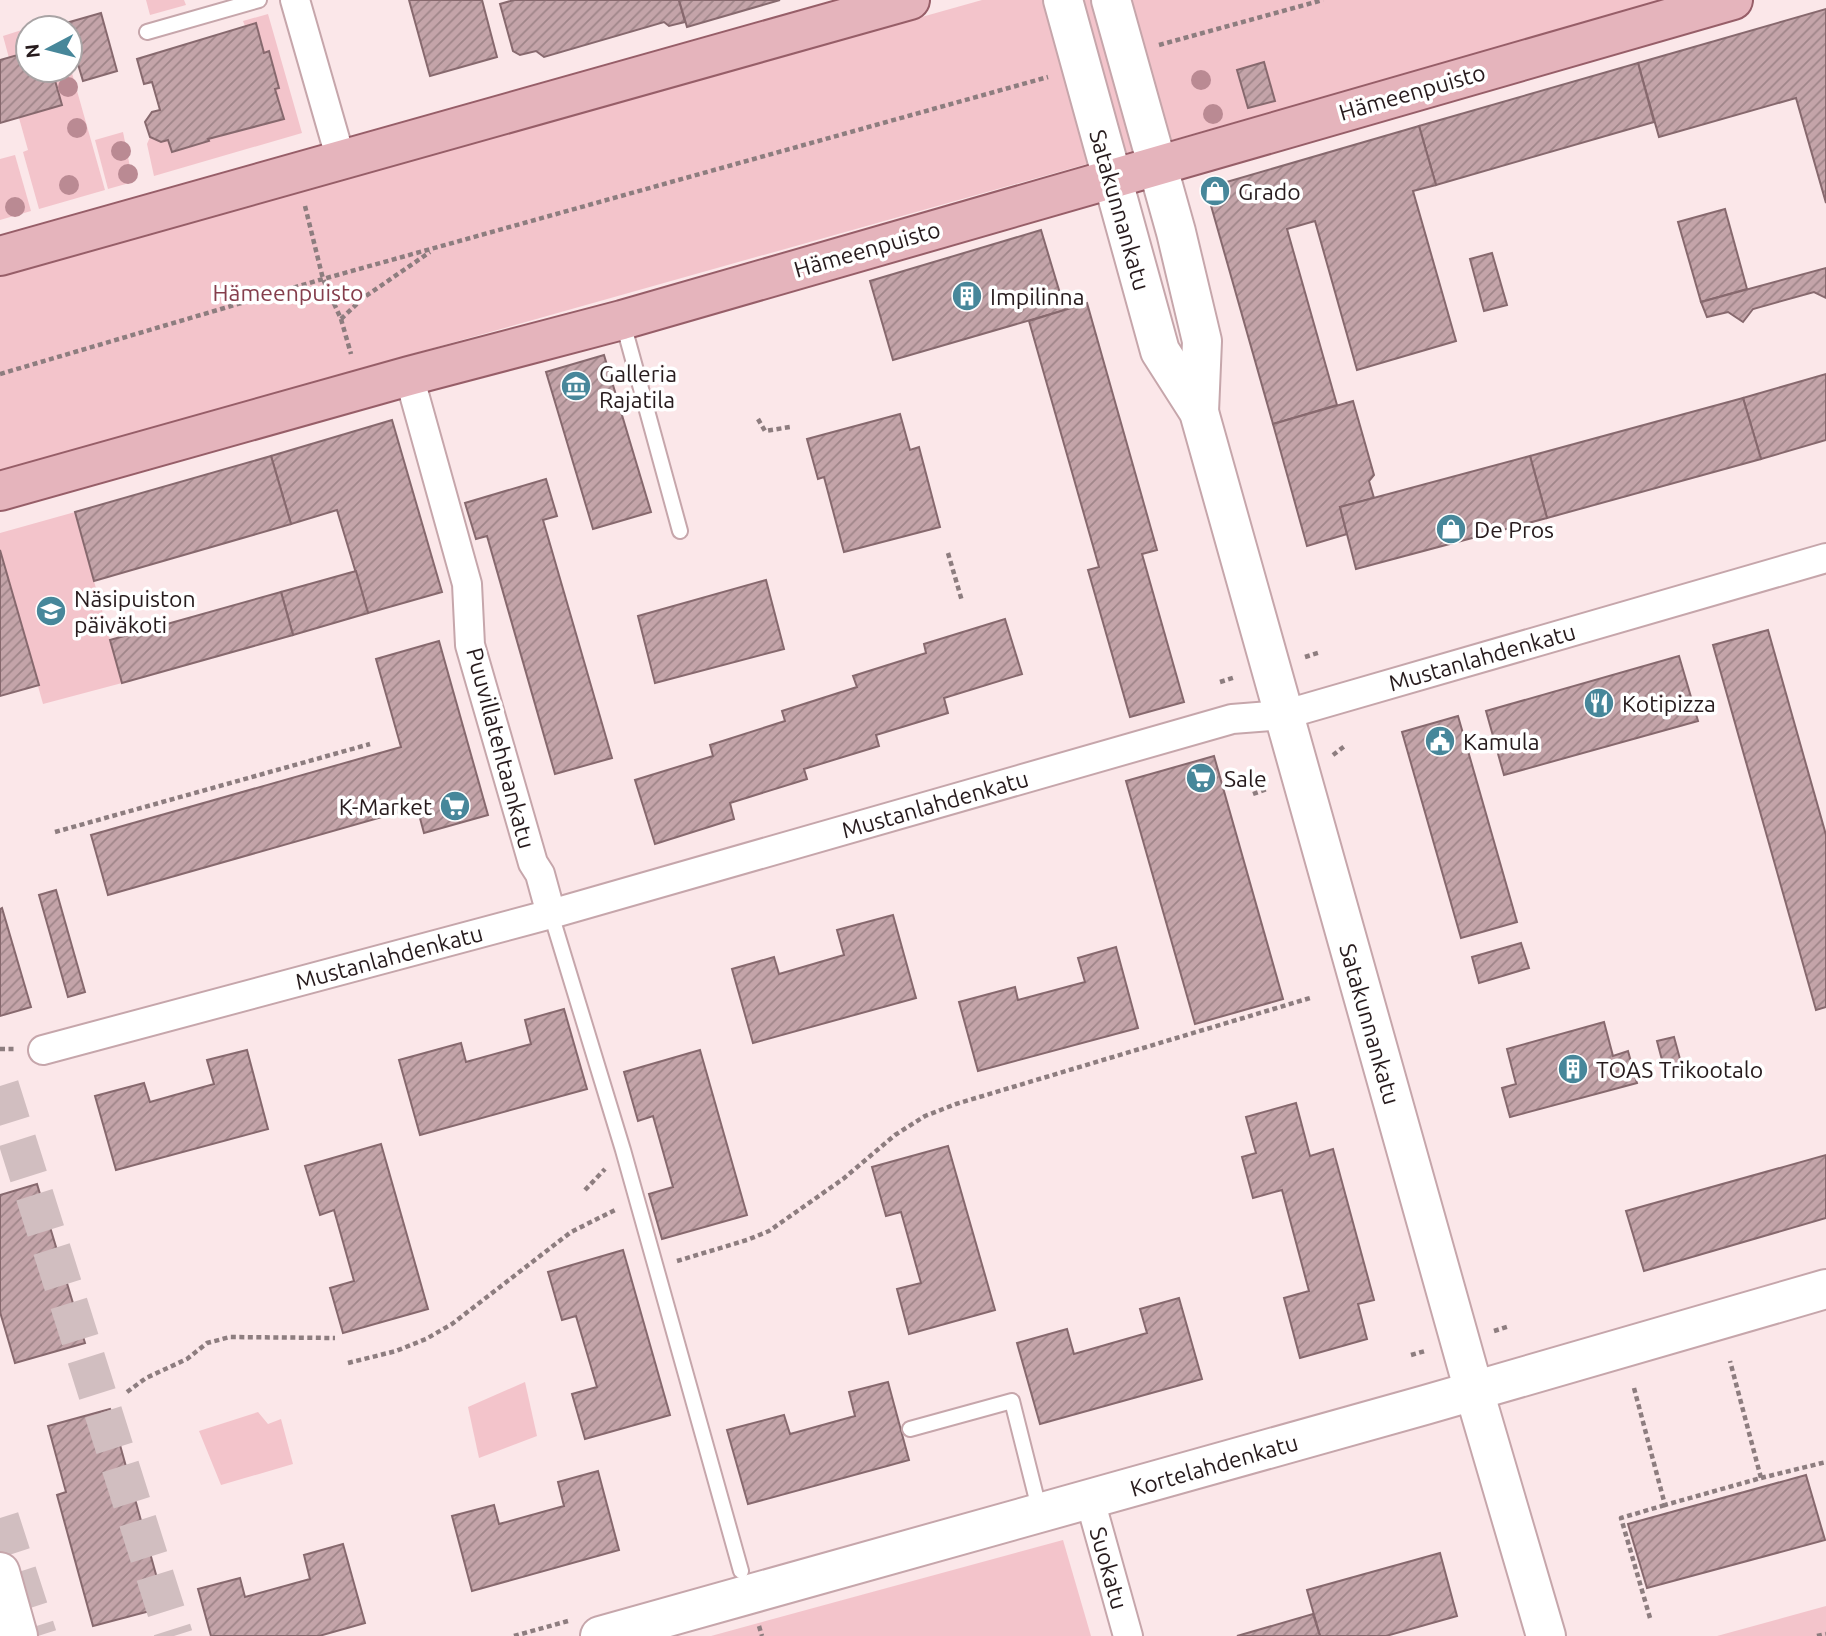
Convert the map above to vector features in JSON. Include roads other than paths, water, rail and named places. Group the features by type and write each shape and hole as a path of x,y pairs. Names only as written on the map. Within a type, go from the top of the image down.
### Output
{"main road":[{"path":"0,256 910,0"},
{"name":"Hämeenpuisto","path":"0,491 409,376 622,320 1733,0"}],"street":[{"path":"295,0 341,160"},
{"name":"Satakunnankatu","path":"1063,0 1160,351 1199,412 1474,1391 1546,1636"},
{"name":"Satakunnankatu","path":"1111,0 1176,232 1202,341 1199,412"},
{"name":"Puuvillatehtaankatu","path":"409,376 467,584 470,645 533,863 540,874 551,914"},
{"name":"Mustanlahdenkatu","path":"43,1050 551,914 1232,719 1283,715 1826,558"},
{"name":"Kortelahdenkatu","path":"600,1636 1090,1500 1826,1289"},
{"name":"Suokatu","path":"1090,1500 1128,1636"},
{"path":"0,1572 18,1636"}],"lane":[{"path":"147,32 259,0"},
{"path":"622,320 680,531"},
{"path":"551,914 638,1202 741,1571"},
{"path":"910,1429 1012,1401 1040,1514"}],"tunnel":[{"path":"0,1086 174,1636"},
{"path":"0,1518 38,1636"}],"place":[{"name":"Grado","path":"1215,191"},
{"name":"Impilinna","path":"967,296"},
{"name":"Galleria Rajatila","path":"576,386"},
{"name":"De Pros","path":"1451,529"},
{"name":"Näsipuiston päiväkoti","path":"51,611"},
{"name":"Kotipizza","path":"1599,703"},
{"name":"Kamula","path":"1440,741"},
{"name":"Sale","path":"1201,778"},
{"name":"K-Market","path":"455,806"},
{"name":"TOAS Trikootalo","path":"1573,1069"}]}
